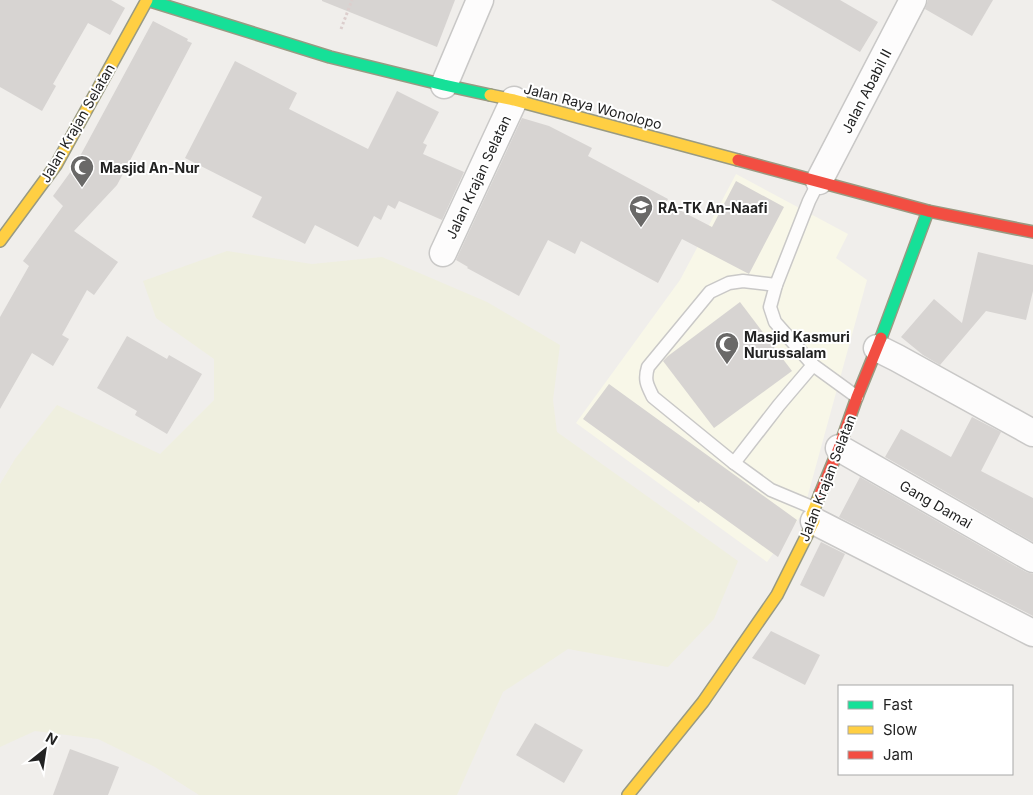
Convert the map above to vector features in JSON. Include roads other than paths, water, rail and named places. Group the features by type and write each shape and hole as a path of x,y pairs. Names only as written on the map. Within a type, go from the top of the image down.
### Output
{"street":[{"name":"Jalan Raya Wonolopo","path":"147,0 330,57 514,100 928,210 1033,232"},
{"name":"Jalan Krajan Selatan","path":"0,241 56,165 147,0"},
{"path":"444,85 480,0"},
{"name":"Jalan Ababil II","path":"819,181 913,0"},
{"name":"Jalan Krajan Selatan","path":"443,253 514,100"},
{"name":"Jalan Krajan Selatan","path":"628,795 703,702 777,595 814,515 928,210"},
{"path":"877,348 1033,433"},
{"name":"Gang Damai","path":"839,448 1033,559"},
{"path":"814,515 1033,633"}],"lane":[{"path":"819,181 809,201 776,285 770,307 775,322 813,365 857,397"},
{"path":"776,285 743,281 729,283 710,292 648,367 645,376 653,397 734,463 771,490 814,515"},
{"path":"734,463 813,365"}],"place":[{"name":"Masjid An-Nur","path":"82,188"},
{"name":"RA-TK An-Naafi","path":"641,228"},
{"name":"Masjid Kasmuri Nurussalam","path":"727,365"}]}
